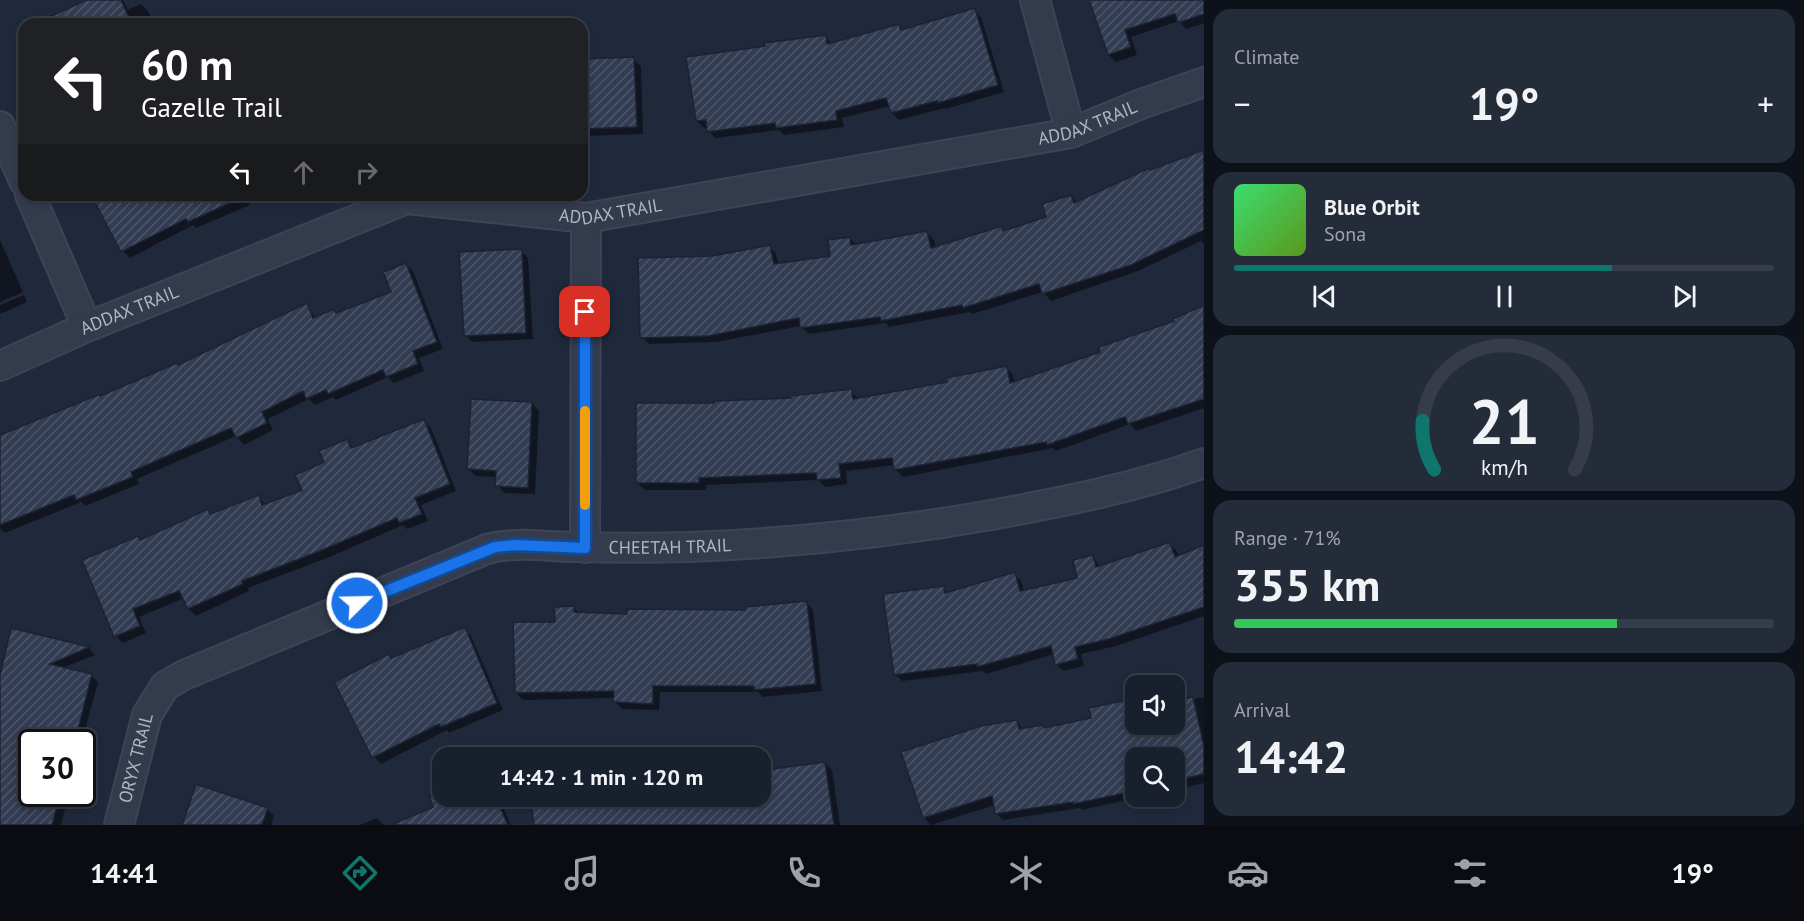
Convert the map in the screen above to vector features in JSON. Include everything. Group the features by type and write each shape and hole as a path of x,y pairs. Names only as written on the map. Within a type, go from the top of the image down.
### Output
{"street":[{"path":"1035,0 1071,133"},
{"name":"ADDAX TRAIL","path":"426,201 586,218 1071,133 1141,104 1204,82"},
{"path":"0,126 18,167"},
{"path":"33,201 87,327"},
{"name":"ADDAX TRAIL","path":"0,366 87,327 402,201"},
{"path":"585,548 586,218"},
{"name":"CHEETAH TRAIL","path":"159,694 165,686 184,675 487,549 505,546 585,548 737,545 913,528 1099,494 1204,463"},
{"name":"ORYX TRAIL","path":"119,825 144,726 159,694"}],"building":[{"path":"86,0 121,0 129,18 47,18"},
{"path":"1089,0 1204,0 1204,14 1178,23 1175,14 1125,30 1131,47 1108,55"},
{"path":"975,8 998,85 938,103 937,101 891,113 886,98 836,111 837,120 776,128 775,123 707,132 706,120 696,121 686,57 826,35 827,44 899,24 901,30"},
{"path":"634,57 637,127 588,129 588,59"},
{"path":"1204,150 1204,230 1131,265 1042,294 1039,284 963,308 962,305 881,321 880,317 800,328 799,318 708,336 640,338 638,258 712,256 770,245 774,264 830,256 828,240 850,237 851,245 927,231 931,248 1002,226 1003,231 1046,217 1042,204 1071,195 1074,203 1149,168 1150,170"},
{"path":"94,201 235,201 188,222 186,219 121,252"},
{"path":"522,249 526,333 464,336 459,252"},
{"path":"406,263 437,342 413,351 418,364 386,377 383,370 328,394 326,390 306,399 303,391 262,412 267,423 236,438 231,428 131,472 133,477 76,500 74,495 0,525 0,435 177,363 178,365 307,303 313,318 334,309 336,313 391,292 383,272"},
{"path":"1204,305 1204,399 1128,424 1125,417 1047,445 1046,442 894,470 892,458 839,464 841,478 817,480 816,473 699,478 699,483 636,483 636,403 714,403 714,401 791,398 790,396 852,389 853,399 947,382 946,378 1007,366 1010,383 1100,352 1099,347 1174,321 1173,319"},
{"path":"471,399 532,402 528,488 495,486 496,471 467,469"},
{"path":"424,419 450,484 415,498 422,514 399,523 397,518 242,581 243,584 188,609 179,591 133,609 140,626 114,637 82,560 138,536 140,540 208,509 210,514 259,495 262,505 302,490 295,475 324,462 319,451 347,439 351,448"},
{"path":"1170,542 1175,557 1204,545 1204,607 1109,639 1075,647 1078,659 1055,665 1051,646 977,667 977,664 894,675 883,594 944,586 945,593 1015,572 1020,591 1077,578 1073,560 1093,555 1096,567"},
{"path":"807,601 816,684 754,690 754,686 653,686 653,704 613,702 614,691 515,693 513,622 555,622 554,607 574,606 574,612 627,614 627,609 745,610 745,607"},
{"path":"465,627 497,703 441,727 439,724 372,758 334,682 389,654 391,658"},
{"path":"11,628 90,647 50,664 92,674 78,729 18,729 18,807 57,807 52,825 0,825 0,675"},
{"path":"1193,697 1204,746 1204,774 1185,778 1185,747 1125,747 1125,793 1073,804 1073,802 995,814 992,796 923,818 901,752 981,726 1017,720 1019,729 1043,725 1044,728 1091,718 1089,708 1125,700 1125,735 1185,735 1185,699"},
{"path":"825,762 834,825 534,825 532,807 771,807 771,769"},
{"path":"196,784 268,808 262,825 182,825"},
{"path":"433,807 500,807 508,825 391,825"}],"slow traffic":[{"path":"585,411 585,505"}],"route":[{"path":"357,603 495,547 515,545 585,548 585,312"}]}
